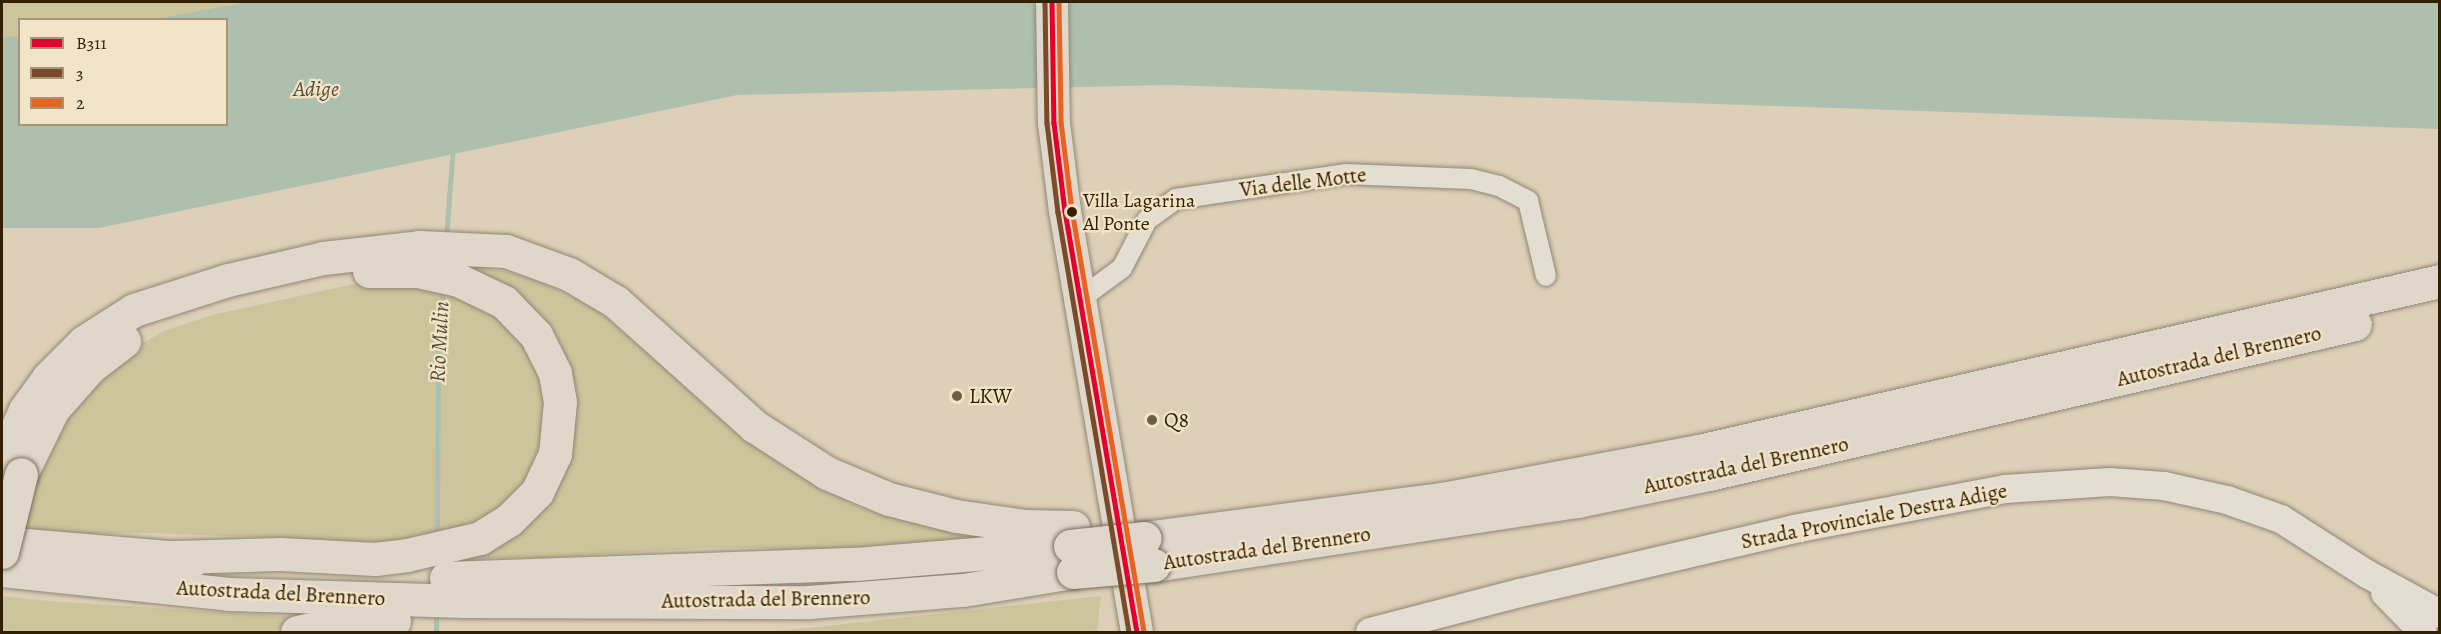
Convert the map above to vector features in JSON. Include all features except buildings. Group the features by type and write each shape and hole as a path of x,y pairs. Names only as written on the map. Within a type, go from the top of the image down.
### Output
{"highway":[{"path":"2,552 11,467 36,437 72,385 105,354 141,331 252,293 463,248 506,251 569,274 616,302 754,426 827,473 889,499 956,516 1025,526 1072,549 1147,542"},
{"path":"297,633 351,620 411,588 462,544 496,530 537,492 555,454 560,402 546,352 525,321 504,302 418,259"},
{"name":"Autostrada del Brennero","path":"1147,542 1353,508 1448,498 1699,451 2439,281"},
{"name":"Autostrada del Brennero","path":"464,601 856,564 1072,549 1577,501 1687,479 2439,304"},
{"name":"Autostrada del Brennero","path":"2,543 174,557 411,588 464,601 809,602 963,590 1072,549"},
{"name":"Autostrada del Brennero","path":"2,570 229,594 411,588"},
{"path":"411,588 464,601"}],"main road":[{"path":"1052,2 1054,123 1080,299 1137,633"},
{"name":"Strada Provinciale Destra Adige","path":"1370,633 1520,593 1794,529 2005,489 2058,484 2164,486 2227,500 2281,519 2367,574 2439,614"},
{"name":"Strada Provinciale Destra Adige","path":"2367,574 2423,633"}],"street":[{"name":"Via delle Motte","path":"1080,299 1122,268 1147,220 1176,199 1345,174 1471,179 1499,186 1528,201 1546,276"}],"shaded area":[{"path":"2,2 247,2 159,18 18,18 18,36 2,37"},
{"path":"460,262 536,278 598,311 764,451 829,492 863,509 947,531 999,538 872,549 708,548 539,558 460,558 518,531 563,363"},
{"path":"382,278 417,282 501,312 539,362 549,446 500,517 411,543 147,533 27,535 19,512 62,411 122,355 164,331 212,315"},
{"path":"2,596 312,618 269,632 2,632"},
{"path":"1101,596 1097,632 771,632"}],"water":[{"name":"Adige","path":"247,2 2439,2 2440,129 1168,85 737,95 99,228 2,228 2,37 18,36 18,126 228,126 228,18 159,18"}],"waterway":[{"name":"Rio Mulin","path":"446,238 453,146"},
{"name":"Rio Mulin","path":"437,538 438,347 443,286"},
{"name":"Rio Mulin","path":"436,610 436,632"}],"transit line":[{"name":"3","path":"1045,2 1047,123 1058,212 1129,632"},
{"name":"B311","path":"1052,2 1054,123 1065,211 1137,632"},
{"name":"2","path":"1059,2 1061,122 1072,210 1144,631"}],"place":[{"name":"Villa Lagarina Al Ponte","path":"1072,212"},
{"name":"LKW","path":"957,396"},
{"name":"Q8","path":"1152,420"}]}
